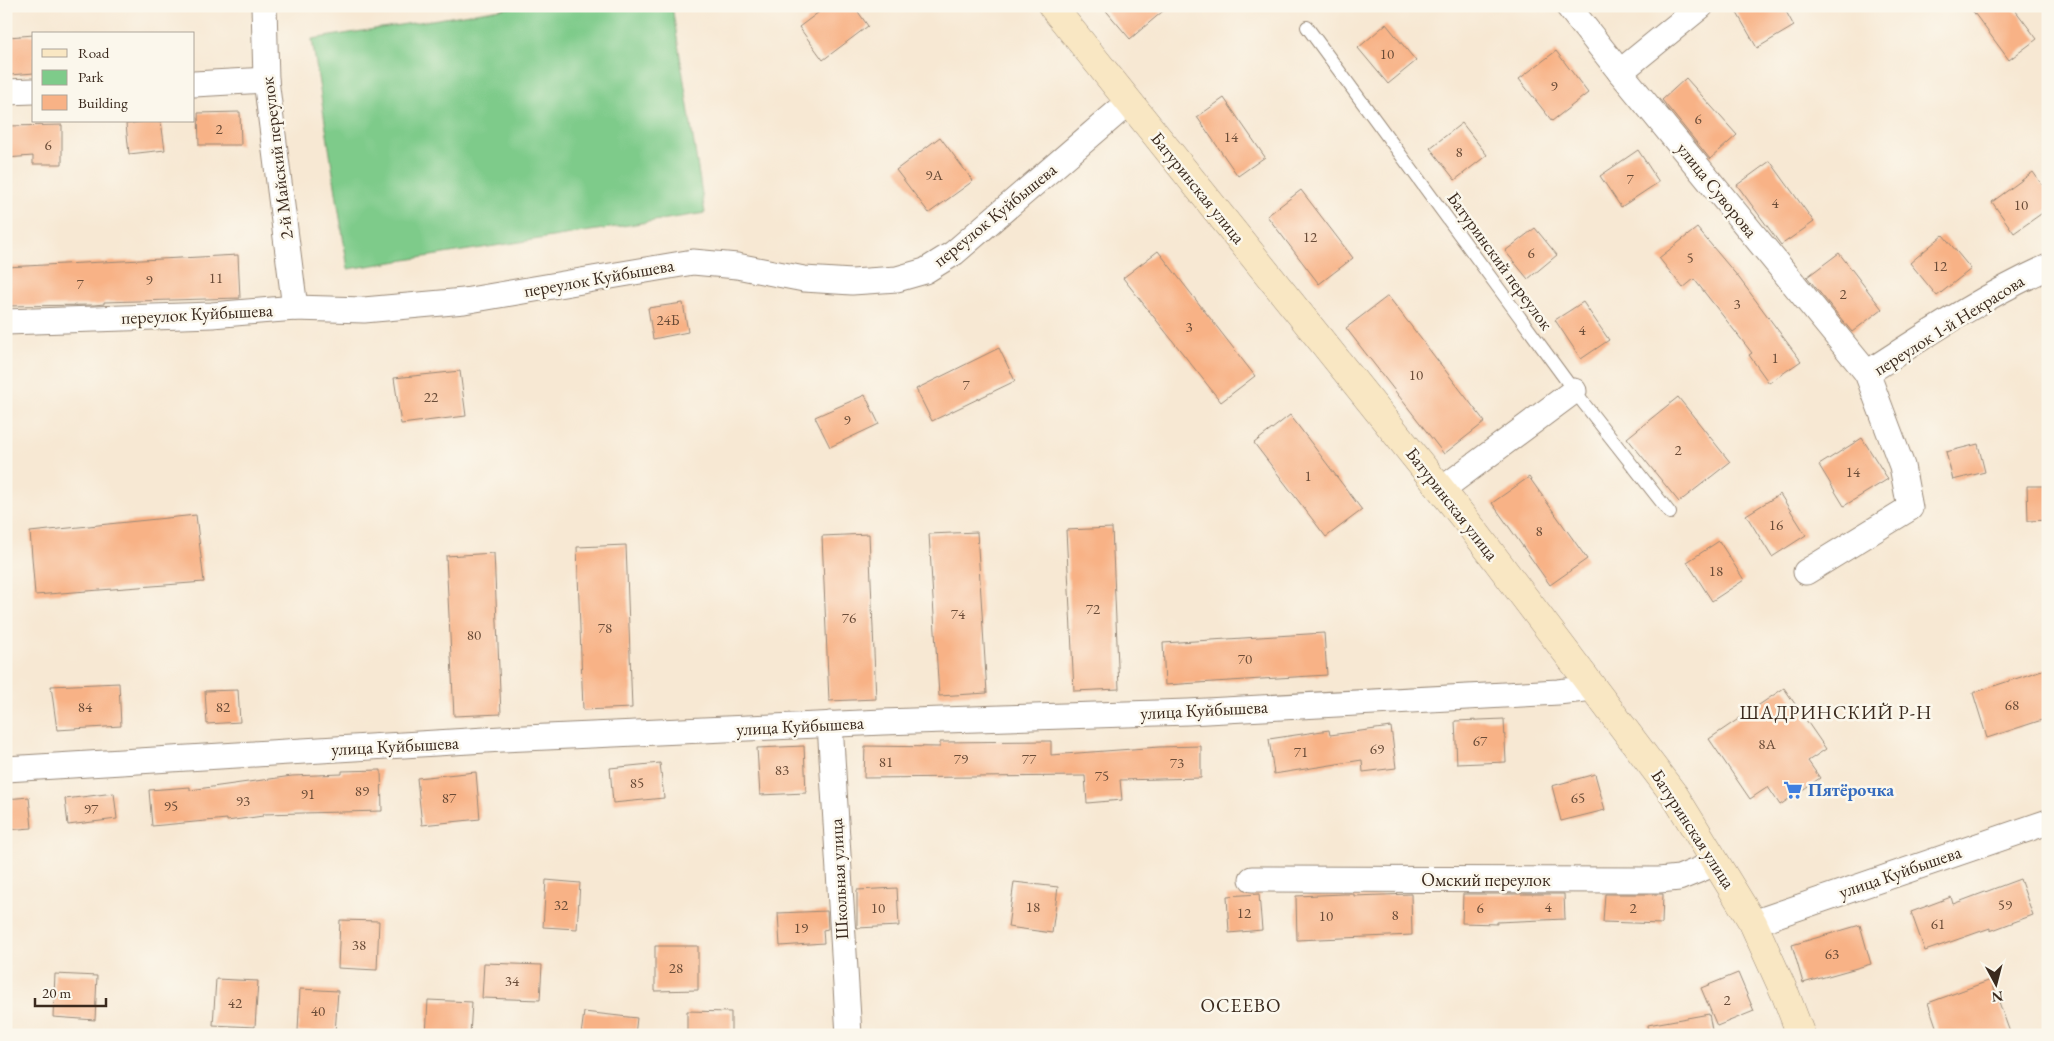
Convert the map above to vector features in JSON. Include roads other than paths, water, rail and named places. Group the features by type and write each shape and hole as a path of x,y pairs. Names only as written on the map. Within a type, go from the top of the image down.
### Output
{"main road":[{"name":"Батуринская улица","path":"1055,7 1129,102 1441,490 1676,796 1753,923 1802,1035"}],"street":[{"name":"2-й Майский переулок","path":"264,6 266,80 295,308"},
{"name":"улица Суворова","path":"1568,6 1620,72 1868,373"},
{"path":"1620,72 1701,6"},
{"path":"195,84 266,80"},
{"path":"6,92 32,91"},
{"name":"переулок Куйбышева","path":"6,322 212,315 295,308 364,310 464,301 693,262 737,266 804,279 852,282 897,279 926,271 954,253 1129,102"},
{"name":"переулок 1-й Некрасова","path":"1806,572 1910,508 1902,466 1868,373 1926,335 2018,280 2048,267"},
{"path":"1441,490 1574,390"},
{"name":"улица Куйбышева","path":"6,769 502,739 830,724 1188,712 1558,692 1593,688"},
{"name":"Школьная улица","path":"830,724 849,1035"},
{"name":"улица Куйбышева","path":"1753,923 2048,822"},
{"name":"Омский переулок","path":"1252,880 1659,880 1679,878 1716,863"}],"lane":[{"name":"Батуринский переулок","path":"1307,27 1574,390 1670,513"}],"place":[{"name":"Пятёрочка","path":"1793,790"}],"district":[{"name":"ШАДРИНСКИЙ Р-Н","path":"1836,712"},
{"name":"ОСЕЕВО","path":"1241,1005"}]}
